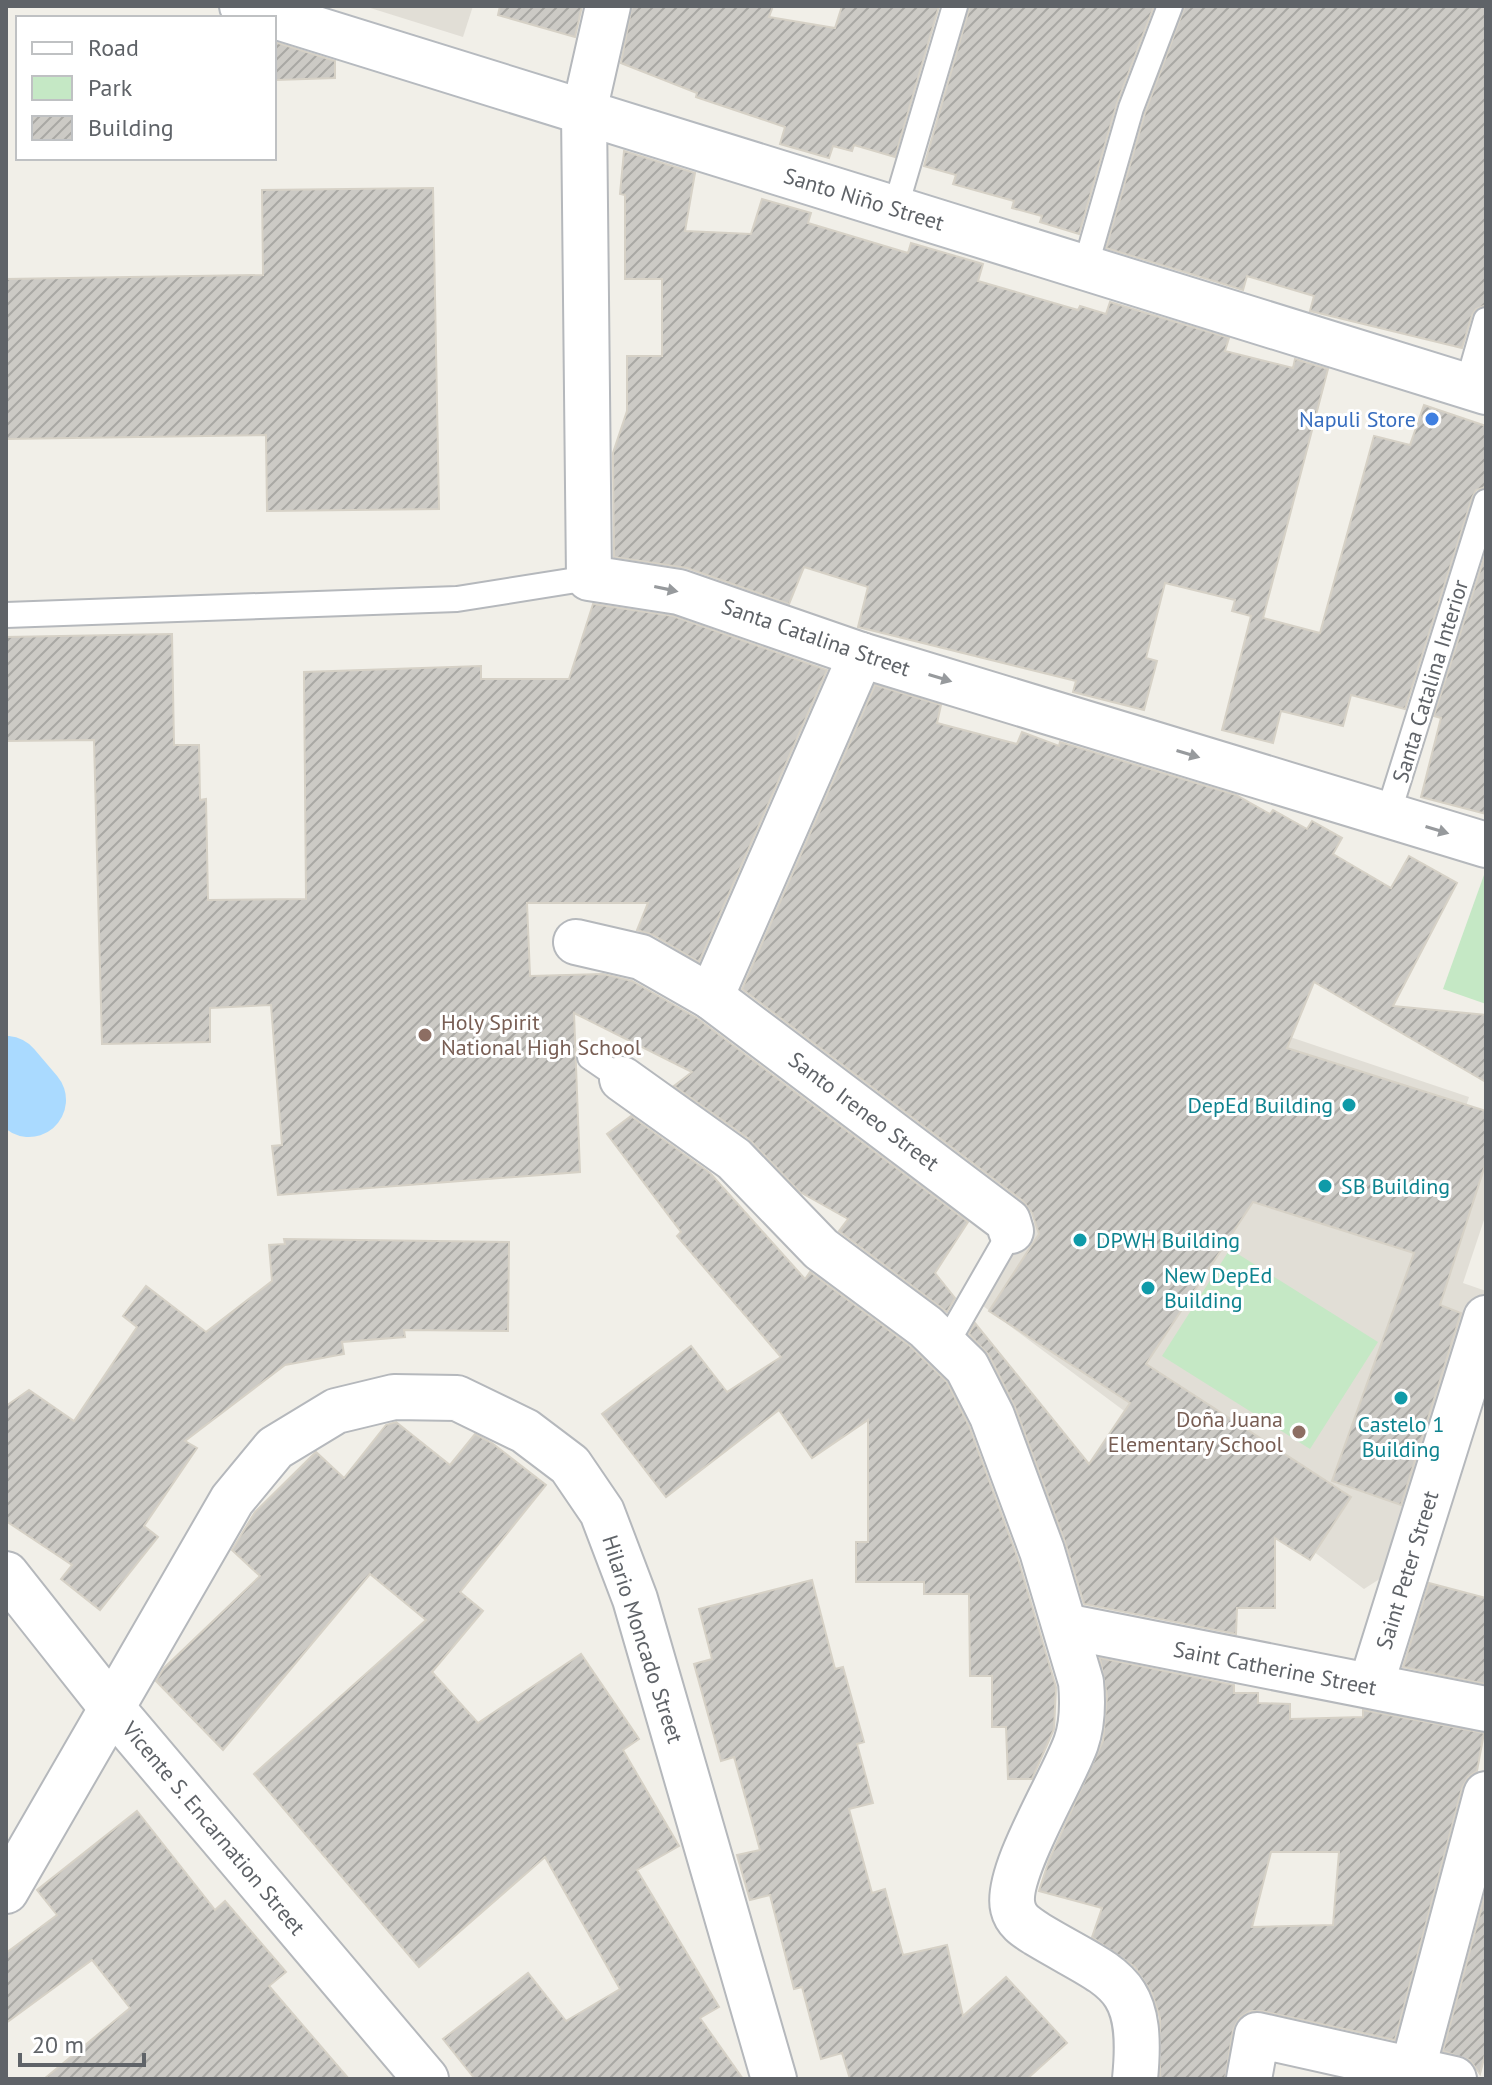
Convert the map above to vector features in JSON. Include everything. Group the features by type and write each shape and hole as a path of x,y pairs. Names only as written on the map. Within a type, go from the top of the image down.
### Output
{"street":[{"name":"Santo Niño Street","path":"242,6 274,16"},
{"path":"589,578 584,112 608,6"},
{"name":"Santo Niño Street","path":"276,17 1476,389"},
{"name":"Santa Catalina Street","path":"589,578 679,592 861,655 1486,845"},
{"path":"711,997 861,655"},
{"name":"Santo Ireneo Street","path":"576,942 641,957 711,997 1008,1221 1011,1231"},
{"path":"606,1068 734,1159 821,1249 946,1344 967,1367 986,1402 1042,1551 1081,1682 1082,1721 1076,1743 1020,1867 1012,1907 1026,1928 1119,1982 1131,2004 1135,2023 1138,2047 1135,2079"},
{"name":"Saint Peter Street","path":"1371,1685 1486,1318"},
{"name":"Hilario Moncado Street","path":"6,1891 232,1500 275,1448 336,1411 394,1397 457,1398 525,1431 570,1465 602,1512 635,1599 774,2079"},
{"name":"Vicente S. Encarnation Street","path":"6,1574 112,1708 426,2079"},
{"name":"Saint Catherine Street","path":"1065,1626 1486,1709"},
{"path":"1249,2079 1257,2035 1433,2073 1486,1794"}],"lane":[{"path":"895,209 955,6"},
{"path":"1085,268 1131,108 1170,6"},
{"path":"1476,389 1486,320"},
{"name":"Santa Catalina Interior","path":"1388,814 1486,502"},
{"path":"6,615 457,599 589,578"},
{"path":"946,1344 1011,1231"}],"shaded area":[{"path":"364,6 473,6 463,37"},
{"name":"Doña Juana Elementary School","path":"1266,1029 1469,1097 1451,1152 1486,1166 1486,1214 1463,1283 1486,1291 1406,1562 1364,1589 979,1303 1095,1132"}],"green space":[{"path":"1486,875 1486,1004 1443,989"},
{"path":"1230,1249 1378,1342 1310,1449 1162,1356"}],"building":[{"path":"500,6 582,6 575,37 498,15"},
{"path":"632,6 773,6 769,17 835,28 842,6 939,6 895,157 854,145 852,151 833,146 829,158 780,144 785,127 696,97 697,93 621,63"},
{"path":"970,6 1154,6 1117,103 1079,234 1040,222 1042,216 1012,208 1014,201 953,184 956,175 924,166"},
{"path":"1185,6 1486,6 1486,305 1476,309 1472,315 1462,348 1310,311 1314,296 1247,276 1243,290 1106,248 1145,113"},
{"path":"276,42 335,61 335,78 276,80"},
{"path":"624,151 695,173 685,231 751,234 762,199 811,213 808,223 908,253 911,243 983,264 978,281 1078,310 1080,306 1106,314 1110,302 1229,338 1225,351 1293,368 1295,359 1328,369 1263,618 1320,633 1374,436 1410,445 1424,405 1486,426 1486,487 1476,490 1472,498 1405,709 1351,695 1343,726 1281,711 1273,743 1222,730 1251,616 1232,611 1235,600 1165,583 1146,658 1157,661 1144,710 1073,692 1076,681 858,627 868,587 804,567 789,604 687,568 614,557 613,453 627,411 627,356 662,356 662,279 625,279 625,195 620,194"},
{"path":"433,188 439,509 267,511 266,435 6,439 6,279 263,275 262,190"},
{"path":"1486,552 1486,814 1421,797 1441,718 1434,716"},
{"path":"593,604 673,616 827,670 699,962 653,935 637,930 648,903 527,903 530,976 603,974 632,981 697,1018 968,1222 935,1273 955,1298 947,1312 839,1231 848,1219 800,1192 749,1139 674,1086 692,1072 574,1013 580,1172 278,1195 272,1146 282,1145 271,1005 210,1008 210,1042 102,1044 94,740 6,741 6,637 172,634 174,745 199,745 200,800 206,799 208,900 306,899 304,672 481,666 481,679 569,679"},
{"path":"875,685 941,705 937,723 1017,744 1022,732 1059,746 1060,742 1236,795 1270,814 1273,810 1307,829 1312,821 1342,838 1333,854 1391,888 1409,856 1457,883 1393,1006 1486,1015 1486,1082 1314,982 1287,1048 1486,1111 1486,1162 1440,1305 1461,1313 1401,1505 1332,1481 1414,1253 1253,1202 1146,1364 1351,1497 1310,1560 1275,1538 1275,1608 1237,1608 1236,1634 1084,1604 1065,1542 1015,1407 989,1355 969,1334 975,1323 1089,1464 1130,1403 989,1311 1039,1234 1032,1213 1023,1201 742,989"},
{"path":"631,1116 710,1173 805,1279 810,1272 910,1346 947,1382 969,1426 1018,1559 1056,1687 1054,1729 1032,1779 1008,1779 1006,1727 992,1727 992,1676 970,1676 969,1594 924,1594 924,1582 856,1582 856,1542 868,1542 868,1420 812,1458 779,1410 666,1497 602,1414 691,1346 727,1392 781,1357 677,1236 681,1232 607,1134"},
{"path":"284,1239 509,1242 508,1331 404,1330 405,1337 342,1342 344,1354 285,1365 185,1441 197,1448 144,1526 158,1537 100,1610 61,1579 72,1565 6,1521 6,1406 29,1390 74,1421 137,1327 123,1316 146,1286 206,1332 272,1281 269,1245 285,1244"},
{"path":"396,1422 450,1465 475,1434 492,1443 546,1485 460,1592 483,1611 432,1672 478,1723 581,1654 639,1739 623,1750 679,1846 637,1870 719,2007 700,2018 743,2079 475,2079 443,2039 528,1973 566,2021 620,1989 545,1857 419,1967 254,1774 426,1620 370,1574 223,1750 156,1681 164,1668 260,1576 232,1550 255,1512 316,1452 344,1478 386,1425"},
{"path":"812,1580 835,1669 843,1667 864,1742 857,1744 873,1803 849,1809 872,1893 885,1889 903,1955 947,1945 963,2016 1006,1977 1067,2043 1027,2079 850,2079 842,2053 821,2059 802,1987 794,1989 770,1895 750,1900 737,1855 760,1850 734,1757 721,1761 694,1664 712,1659 699,1609"},
{"path":"1429,1583 1486,1598 1486,1684 1403,1667"},
{"path":"1100,1658 1234,1685 1234,1693 1258,1693 1258,1703 1290,1704 1290,1719 1363,1717 1363,1710 1484,1733 1477,1771 1468,1777 1462,1788 1395,2040 1250,2011 1239,2018 1233,2030 1225,2079 1160,2079 1160,2018 1152,1993 1135,1967 1092,1937 1102,1908 1039,1891 1049,1860 1103,1741 1107,1696","holes":["1271,1852 1339,1852 1333,1925 1252,1927"]},
{"path":"137,1811 215,1910 225,1901 286,1972 269,1986 349,2079 44,2079 130,2008 92,1960 6,2023 6,1953 57,1915 37,1890"},
{"path":"1486,1891 1486,2051 1480,2074 1470,2060 1443,2051"}],"waterway":[{"path":"6,1073 29,1100"}],"place":[{"name":"Napuli Store","path":"1432,419"},
{"name":"Holy Spirit National High School","path":"425,1035"},
{"name":"DepEd Building","path":"1349,1105"},
{"name":"SB Building","path":"1325,1186"},
{"name":"DPWH Building","path":"1080,1240"},
{"name":"New DepEd Building","path":"1148,1288"},
{"name":"Castelo 1 Building","path":"1401,1398"},
{"name":"Doña Juana Elementary School","path":"1299,1432"}]}
